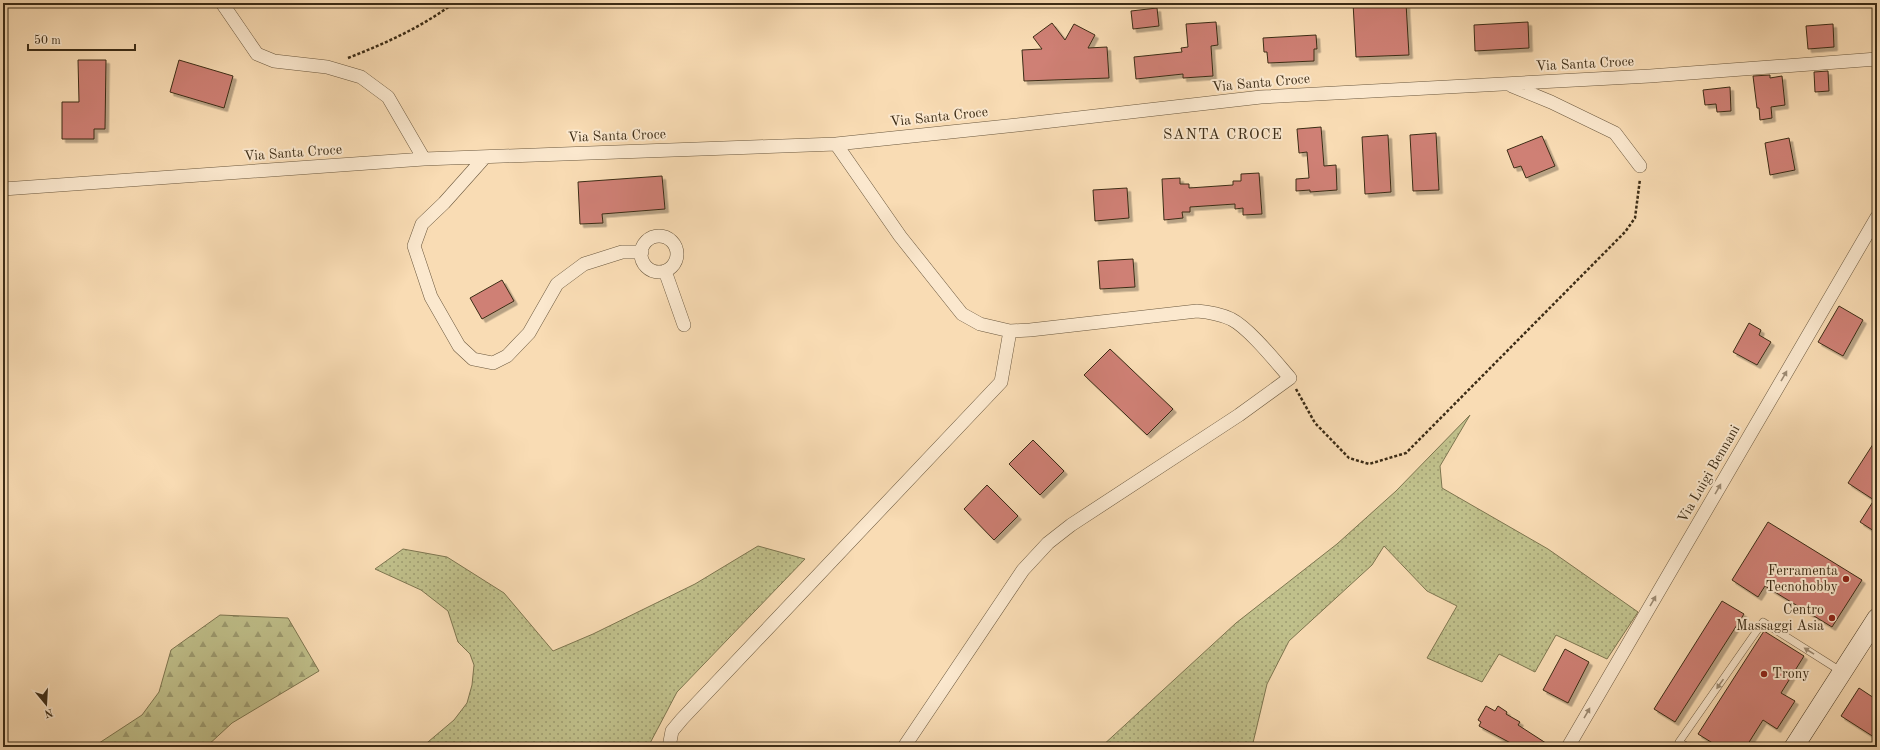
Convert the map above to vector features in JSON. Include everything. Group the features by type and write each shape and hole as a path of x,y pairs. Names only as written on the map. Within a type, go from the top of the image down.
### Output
{"main road":[{"path":"1794,747 1876,621"}],"street":[{"path":"222,3 257,54 274,61 327,67 361,77 388,97 424,159"},
{"name":"Via Santa Croce","path":"3,189 424,159 836,144 1261,97 1650,76 1877,59"},
{"path":"1509,84 1551,102 1615,133 1640,166"},
{"path":"850,164 861,141"},
{"path":"836,144 900,236 962,314 980,324 1010,331 1198,311 1212,313 1232,320 1247,332 1290,378 1239,415 1071,525 1048,543 1023,570 904,747"},
{"path":"485,157 422,224 414,246 431,297 459,346 473,359 493,363 506,356 529,333 557,284 584,264 622,252 642,252"},
{"name":"Via Luigi Bennani","path":"1568,747 1877,217"},
{"path":"663,237 673,242 677,253 677,259 674,264 665,271 653,271 644,264 642,252 647,241 651,238 663,237"},
{"path":"665,271 684,325"},
{"path":"670,747 672,731 682,719 1001,382 1010,331"}],"lane":[{"path":"1688,747 1680,742 1763,622 1842,672"}],"path":[{"path":"327,67 401,36 439,14 454,3"},
{"path":"1290,378 1315,423 1349,458 1369,464 1406,453 1625,232 1635,218 1640,180 1640,166"}],"green space":[{"path":"1470,415 1440,466 1442,488 1548,549 1638,612 1607,659 1556,635 1535,672 1499,654 1482,682 1427,658 1457,606 1427,591 1384,546 1372,565 1289,641 1267,684 1252,747 1101,747 1236,623 1337,544 1396,491"},
{"path":"758,546 805,559 677,692 648,747 422,747 454,720 467,703 472,685 474,665 470,654 458,642 448,611 421,590 375,569 403,549 447,557 504,593 553,651 593,634 695,584"},
{"path":"220,615 288,618 319,671 232,723 206,747 93,747 142,715 159,692 171,650"}],"building":[{"path":"1353,3 1406,3 1409,55 1356,57"},
{"path":"1157,8 1159,26 1133,29 1131,11"},
{"path":"1216,22 1218,45 1211,46 1213,76 1183,78 1183,74 1136,79 1134,57 1182,52 1181,48 1188,47 1186,24"},
{"path":"1528,22 1529,48 1475,51 1474,25"},
{"path":"1052,23 1065,40 1074,24 1095,35 1088,48 1107,47 1109,78 1024,81 1022,50 1042,49 1033,37"},
{"path":"1833,24 1834,47 1808,49 1806,26"},
{"path":"1316,35 1317,49 1314,49 1314,61 1268,63 1267,52 1264,52 1263,38"},
{"path":"78,60 106,60 105,129 94,129 94,139 62,139 62,102 79,102"},
{"path":"179,60 233,76 224,108 170,92"},
{"path":"1828,71 1829,91 1815,92 1814,72"},
{"path":"1770,75 1770,78 1782,76 1785,105 1771,107 1772,118 1760,120 1753,76"},
{"path":"1730,87 1731,111 1717,112 1716,104 1705,105 1703,90"},
{"path":"1321,127 1324,166 1336,165 1337,190 1310,192 1310,190 1296,191 1296,179 1309,178 1307,152 1299,153 1297,129"},
{"path":"1436,133 1439,190 1413,191 1410,135"},
{"path":"1388,135 1391,192 1365,194 1362,137"},
{"path":"1542,136 1555,166 1526,178 1521,166 1514,168 1507,150"},
{"path":"1789,138 1795,170 1770,175 1765,143"},
{"path":"1259,173 1262,214 1243,215 1243,208 1235,209 1235,204 1190,207 1190,212 1182,212 1183,218 1164,220 1162,179 1180,178 1180,184 1189,184 1189,188 1233,185 1233,181 1241,181 1241,174"},
{"path":"662,176 665,209 602,214 603,223 580,224 578,182"},
{"path":"1127,188 1129,218 1095,221 1093,190"},
{"path":"1133,259 1135,287 1100,289 1098,261"},
{"path":"502,280 514,301 482,319 470,298"},
{"path":"1839,306 1863,320 1843,356 1818,342"},
{"path":"1749,323 1761,330 1759,335 1771,342 1757,365 1733,352"},
{"path":"1110,349 1173,409 1147,435 1084,375"},
{"path":"1877,438 1877,533 1860,522 1874,500 1848,483"},
{"path":"1033,440 1064,471 1040,495 1009,464"},
{"path":"987,485 1018,516 994,540 964,509"},
{"path":"1768,522 1862,580 1832,627 1765,586 1758,597 1732,580"},
{"path":"1722,601 1744,614 1675,722 1654,709"},
{"name":"Trony","path":"1764,631 1804,656 1781,693 1795,701 1777,729 1763,720 1746,747 1719,747 1698,734"},
{"path":"1565,649 1589,662 1568,703 1543,690"},
{"path":"1859,688 1877,700 1877,739 1841,716"},
{"path":"1486,706 1495,711 1498,706 1507,712 1506,714 1520,722 1518,725 1552,747 1518,747 1479,726 1481,722 1478,720"}],"place":[{"name":"Ferramenta Tecnohobby","path":"1846,579"},
{"name":"Centro Massaggi Asia","path":"1832,618"},
{"name":"Trony","path":"1764,674"}],"district":[{"name":"SANTA CROCE","path":"1223,135"}]}
